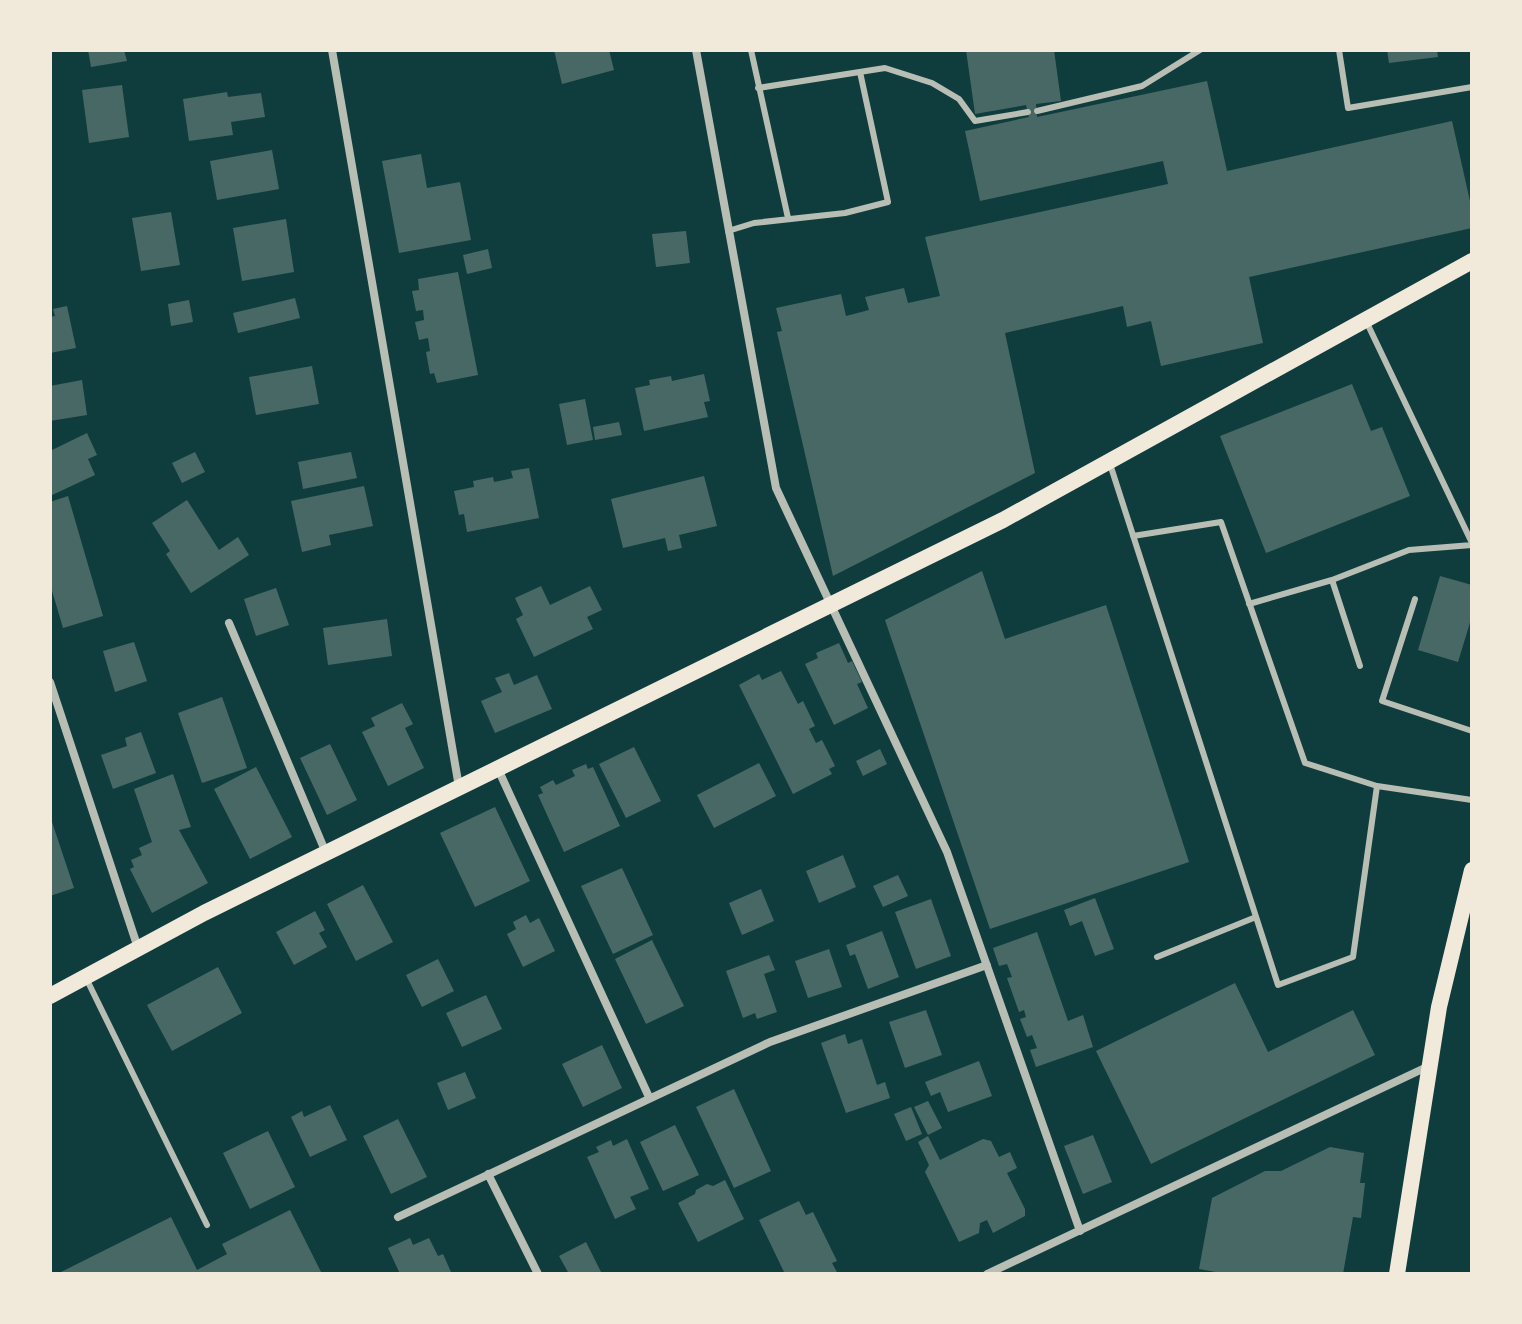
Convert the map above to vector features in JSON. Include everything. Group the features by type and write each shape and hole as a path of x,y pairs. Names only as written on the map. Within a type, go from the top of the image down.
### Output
{"main road":[{"path":"50,996 326,853 1003,520 1472,261"},
{"path":"1397,1274 1439,1007 1465,930 1472,870"}],"street":[{"path":"332,50 459,788"},
{"path":"696,50 776,488 947,852 1080,1231"},
{"path":"229,623 326,853"},
{"path":"50,682 138,948"},
{"path":"498,769 649,1097"},
{"path":"398,1217 770,1042 987,965"},
{"path":"987,1274 1430,1065"},
{"path":"488,1174 538,1274"}],"lane":[{"path":"751,50 788,218"},
{"path":"1037,111 1142,86 1200,50"},
{"path":"1339,50 1348,108 1472,87"},
{"path":"758,88 885,68 932,83 959,99 975,121 1028,112"},
{"path":"728,231 754,223 845,213 888,202 860,72"},
{"path":"1249,604 1332,580 1409,550 1472,544 1365,320"},
{"path":"1109,462 1278,985 1353,957 1377,786"},
{"path":"1133,536 1221,522 1305,763 1377,786 1472,800"},
{"path":"1332,580 1360,666"},
{"path":"1415,599 1382,701 1472,731"},
{"path":"1157,957 1256,917"},
{"path":"86,977 207,1225"}],"building":[{"path":"88,50 124,50 127,61 91,67"},
{"path":"554,50 609,50 614,70 562,84"},
{"path":"966,50 1054,50 1061,101 1036,104 1037,117 1207,81 1227,171 1452,121 1472,210 1472,228 1249,277 1263,343 1161,366 1151,321 1127,327 1123,306 1005,333 1035,473 833,576 777,332 782,331 776,308 841,294 846,316 869,310 865,297 904,288 908,303 940,296 925,237 1168,184 1163,161 980,201 965,131 1029,117 1026,105 975,114"},
{"path":"1387,50 1437,50 1438,57 1389,63"},
{"path":"122,85 129,137 89,143 82,90"},
{"path":"227,92 228,97 261,93 265,117 231,122 233,135 189,141 183,99"},
{"path":"272,150 279,189 217,200 210,161"},
{"path":"421,154 427,188 460,182 471,240 399,253 382,161"},
{"path":"171,212 180,265 141,271 132,218"},
{"path":"286,219 294,272 242,281 233,228"},
{"path":"686,231 690,263 656,267 652,234"},
{"path":"488,249 492,268 467,274 463,255"},
{"path":"458,272 478,375 437,383 434,373 430,374 426,352 430,351 428,338 419,340 415,322 424,320 423,310 416,311 412,291 419,290 418,279"},
{"path":"295,298 300,318 238,333 233,313"},
{"path":"189,300 193,322 171,326 168,304"},
{"path":"67,306 76,348 50,353 50,317 55,316 53,309"},
{"path":"312,366 319,404 256,415 249,377"},
{"path":"704,374 710,401 704,402 708,417 644,431 635,388 650,385 649,380 671,376 672,381"},
{"path":"82,380 87,415 50,421 50,386"},
{"path":"1352,384 1371,431 1382,427 1410,496 1266,553 1220,436"},
{"path":"585,399 593,440 567,445 559,404"},
{"path":"619,422 622,435 595,440 593,427"},
{"path":"87,433 97,455 88,459 95,475 50,496 50,445 52,450"},
{"path":"195,452 205,472 182,483 172,463"},
{"path":"351,452 357,478 303,489 298,462"},
{"path":"529,468 539,518 467,532 464,514 459,515 454,491 474,487 473,481 493,477 494,482 513,478 511,471"},
{"path":"704,476 717,526 679,535 682,548 668,551 665,538 623,548 611,499"},
{"path":"364,486 373,526 329,535 331,545 302,552 291,501"},
{"path":"68,496 103,616 63,628 50,584 50,502"},
{"path":"187,500 219,550 238,537 249,555 191,593 166,554 170,551 152,523"},
{"path":"982,571 1005,639 1106,605 1189,862 990,929 885,620"},
{"path":"1440,576 1472,585 1472,616 1458,662 1418,650"},
{"path":"541,586 550,605 590,586 602,610 587,617 593,629 534,657 516,619 523,615 515,598"},
{"path":"276,588 289,625 256,636 244,599"},
{"path":"387,619 392,656 328,665 323,628"},
{"path":"134,642 147,681 115,692 103,651"},
{"path":"839,643 848,663 852,661 862,682 857,684 868,708 834,725 805,664 818,658 816,653"},
{"path":"781,671 798,704 803,701 815,726 809,729 816,743 822,740 835,766 829,769 832,774 793,794 739,685 759,674 762,680"},
{"path":"509,673 514,685 537,675 552,709 495,733 481,701 502,692 495,678"},
{"path":"222,697 247,768 202,783 178,713"},
{"path":"402,703 413,724 405,728 424,768 388,786 362,732 375,726 371,718"},
{"path":"141,732 156,773 113,789 101,755 127,746 125,738"},
{"path":"330,744 357,800 327,815 300,758"},
{"path":"634,747 661,801 626,818 599,764"},
{"path":"880,749 887,764 863,776 856,761"},
{"path":"759,763 776,796 714,828 697,795"},
{"path":"586,764 588,769 593,767 620,826 564,852 538,795 543,793 540,787 553,780 556,785 575,776 572,770"},
{"path":"256,767 292,837 250,859 214,789"},
{"path":"173,774 191,827 179,830 208,883 152,913 130,869 134,867 131,860 142,855 139,848 152,842 134,789"},
{"path":"495,807 530,881 475,907 440,833"},
{"path":"50,816 74,888 50,896"},
{"path":"843,855 856,887 819,903 806,871"},
{"path":"622,868 653,935 613,954 581,886"},
{"path":"898,875 908,896 883,907 873,886"},
{"path":"363,885 393,942 356,961 327,904"},
{"path":"761,889 774,921 742,935 729,903"},
{"path":"1095,898 1114,949 1095,956 1082,921 1070,926 1064,910"},
{"path":"931,899 951,956 916,969 895,912"},
{"path":"315,911 325,930 319,933 327,947 294,965 276,932"},
{"path":"526,915 530,923 539,918 555,951 523,967 507,934 516,929 513,922"},
{"path":"882,931 899,977 868,989 855,954 850,956 846,945"},
{"path":"1037,932 1068,1021 1083,1015 1093,1047 1036,1067 1030,1050 1037,1048 1032,1035 1027,1037 1020,1019 1026,1017 1024,1010 1019,1012 1007,978 1012,977 1007,964 999,966 993,948"},
{"path":"652,940 684,1006 646,1024 615,959"},
{"path":"829,949 842,987 808,998 795,961"},
{"path":"769,955 775,970 764,974 777,1012 757,1019 755,1013 743,1018 726,971"},
{"path":"438,959 454,991 422,1007 406,975"},
{"path":"218,967 242,1013 172,1051 147,1005"},
{"path":"1235,983 1268,1052 1353,1010 1375,1055 1151,1164 1096,1051"},
{"path":"486,995 502,1029 462,1047 446,1013"},
{"path":"926,1010 942,1055 905,1068 889,1022"},
{"path":"845,1034 848,1044 862,1039 877,1085 885,1082 890,1098 846,1113 821,1043"},
{"path":"602,1045 622,1088 583,1107 562,1064"},
{"path":"979,1061 992,1096 948,1112 940,1092 931,1096 925,1082"},
{"path":"465,1072 476,1098 448,1110 437,1083"},
{"path":"734,1089 771,1171 734,1188 696,1107"},
{"path":"928,1101 942,1128 928,1135 914,1107"},
{"path":"330,1105 347,1140 310,1157 291,1117 302,1111 304,1117"},
{"path":"911,1107 922,1134 906,1141 894,1114"},
{"path":"398,1119 427,1177 391,1194 363,1136"},
{"path":"675,1125 699,1175 663,1191 640,1142"},
{"path":"268,1131 295,1187 250,1209 223,1153"},
{"path":"1093,1135 1112,1182 1083,1194 1064,1146"},
{"path":"928,1136 940,1160 983,1139 991,1141 999,1157 1010,1152 1017,1168 1007,1173 1025,1209 1025,1216 993,1233 987,1220 980,1223 979,1233 959,1242 925,1172 929,1165 918,1142"},
{"path":"627,1139 649,1189 630,1197 636,1209 615,1219 587,1157 599,1152 596,1147 611,1140 613,1146"},
{"path":"1330,1147 1364,1153 1360,1183 1365,1183 1361,1218 1353,1217 1343,1274 1227,1274 1199,1269 1212,1198 1265,1171 1281,1171"},
{"path":"725,1180 744,1219 698,1242 678,1203 707,1184 713,1186"},
{"path":"799,1201 806,1215 813,1212 837,1261 832,1263 838,1274 785,1274 759,1220"},
{"path":"290,1210 322,1274 57,1274 171,1217 197,1270 227,1254 222,1244"},
{"path":"410,1238 413,1245 429,1238 438,1256 443,1254 451,1272 400,1274 388,1248"},
{"path":"586,1242 602,1274 569,1274 559,1256"}]}
